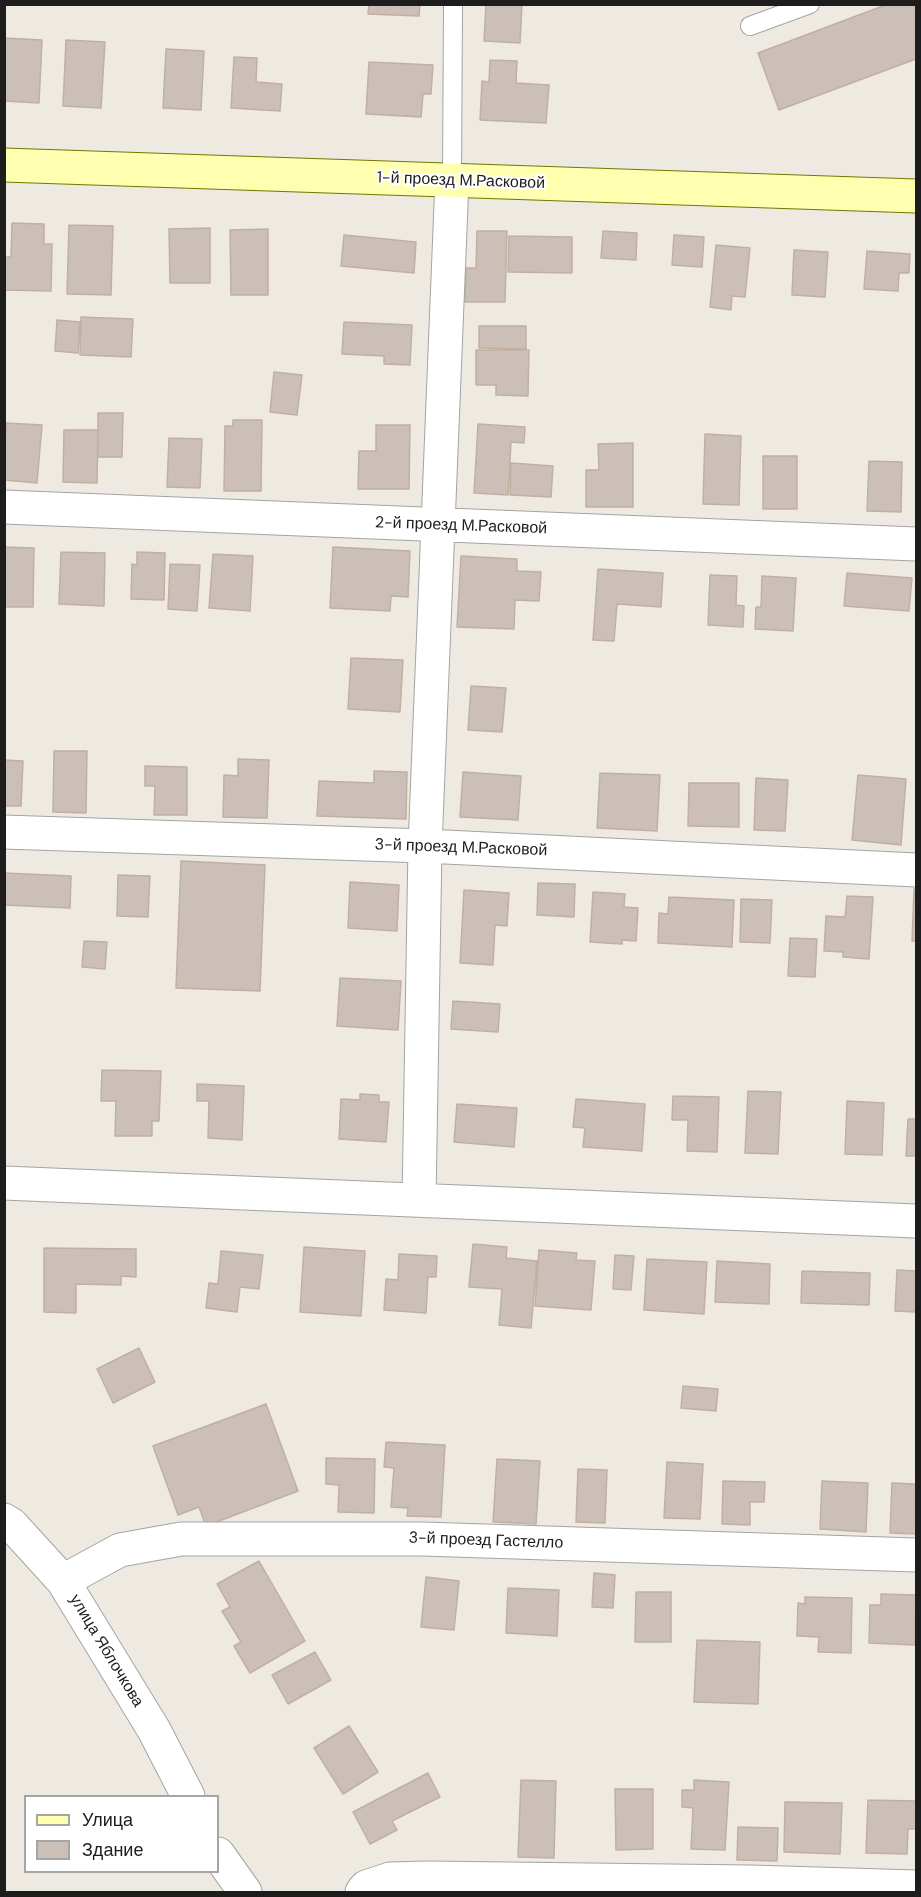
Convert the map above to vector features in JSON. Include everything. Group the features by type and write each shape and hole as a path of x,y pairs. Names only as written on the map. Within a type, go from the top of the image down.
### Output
{"street":[{"name":"1-й проезд М.Расковой","path":"4,165 916,196"},
{"path":"419,1200 425,846 452,180"},
{"name":"2-й проезд М.Расковой","path":"4,507 916,544"},
{"name":"3-й проезд М.Расковой","path":"4,832 425,846 916,870"},
{"path":"4,1183 916,1221"},
{"name":"улица Яблочкова","path":"4,1520 12,1525 63,1581 154,1730 187,1795"},
{"name":"3-й проезд Гастелло","path":"63,1581 120,1550 181,1539 423,1539 916,1555"},
{"path":"219,1855 245,1893"},
{"path":"362,1893 366,1887 390,1879 427,1878 751,1882 916,1887"}],"lane":[{"path":"452,180 453,4"},
{"path":"750,26 810,4"}],"building":[{"path":"369,4 420,4 419,16 368,14"},
{"path":"486,4 522,4 520,43 484,41"},
{"path":"888,4 916,4 916,59 779,110 758,53"},
{"path":"4,38 42,40 39,103 4,101"},
{"path":"66,40 105,42 101,108 63,106"},
{"path":"166,49 204,51 201,110 163,108"},
{"path":"234,57 257,58 256,82 282,84 280,111 231,108"},
{"path":"490,60 517,61 516,83 549,85 546,123 480,120 482,81 489,82"},
{"path":"369,62 433,65 431,94 423,94 421,117 366,114"},
{"path":"12,223 44,224 44,244 52,244 51,291 4,290 4,257 11,257"},
{"path":"69,225 113,226 111,295 67,294"},
{"path":"210,228 210,283 170,283 169,229"},
{"path":"268,229 268,295 231,295 230,230"},
{"path":"477,231 507,231 505,302 465,302 466,268 476,268"},
{"path":"603,231 637,233 636,260 601,258"},
{"path":"344,235 416,242 414,273 341,266"},
{"path":"674,235 704,237 702,267 672,265"},
{"path":"509,236 572,237 572,273 508,272"},
{"path":"716,245 750,248 745,297 732,296 731,310 710,307"},
{"path":"794,250 828,252 825,297 792,295"},
{"path":"867,251 910,254 909,273 899,273 898,291 864,289"},
{"path":"81,317 133,319 131,357 80,355"},
{"path":"57,320 80,322 78,353 55,351"},
{"path":"344,322 412,325 410,365 384,364 384,356 342,354"},
{"path":"479,326 526,326 526,349 479,348"},
{"path":"476,350 529,350 528,396 496,395 496,385 476,385"},
{"path":"274,372 302,375 297,415 270,412"},
{"path":"98,413 123,413 122,457 98,457"},
{"path":"233,420 262,420 261,491 224,491 225,426 233,426"},
{"path":"6,423 42,425 37,483 4,480"},
{"path":"478,424 525,427 524,443 511,442 508,495 474,493"},
{"path":"376,425 410,425 409,489 358,489 359,451 376,451"},
{"path":"64,430 98,430 97,483 63,482"},
{"path":"705,434 741,436 739,505 703,504"},
{"path":"169,438 202,439 200,488 167,487"},
{"path":"633,443 633,507 586,507 586,470 599,470 598,444"},
{"path":"763,456 797,456 797,509 763,509"},
{"path":"869,461 902,462 901,512 867,511"},
{"path":"511,463 553,466 551,497 510,495"},
{"path":"4,547 34,548 33,607 4,607"},
{"path":"333,547 410,551 408,597 391,596 390,611 330,608"},
{"path":"61,552 105,553 104,606 59,604"},
{"path":"137,552 165,553 164,600 131,599 132,564 137,565"},
{"path":"213,554 253,556 250,611 209,608"},
{"path":"461,556 517,559 517,571 541,572 539,601 515,600 514,629 457,627"},
{"path":"170,564 200,565 197,611 168,609"},
{"path":"598,569 663,573 661,607 617,604 614,641 593,640"},
{"path":"847,573 912,578 909,611 844,606"},
{"path":"710,575 737,576 736,605 744,606 743,627 708,625"},
{"path":"762,576 796,578 793,631 755,629 756,607 761,607"},
{"path":"351,658 403,660 400,712 348,709"},
{"path":"471,686 506,688 502,732 468,730"},
{"path":"54,751 87,751 86,813 53,812"},
{"path":"238,759 269,760 267,818 223,817 224,775 238,776"},
{"path":"4,760 23,761 21,806 4,806"},
{"path":"145,766 187,767 187,815 154,815 155,786 145,786"},
{"path":"374,771 407,772 406,819 317,816 319,781 374,783"},
{"path":"463,772 521,776 518,820 460,817"},
{"path":"600,773 660,775 657,831 597,828"},
{"path":"858,775 906,779 901,845 852,840"},
{"path":"756,778 788,780 785,831 754,830"},
{"path":"689,783 739,783 739,827 688,826"},
{"path":"181,861 265,865 260,991 176,988"},
{"path":"4,873 71,876 70,908 4,905"},
{"path":"118,875 150,876 148,917 117,916"},
{"path":"350,882 399,885 397,931 348,928"},
{"path":"538,883 575,884 574,917 537,915"},
{"path":"914,889 916,889 916,941 912,941"},
{"path":"464,890 509,893 507,926 495,925 493,965 460,963"},
{"path":"593,892 625,894 624,907 638,908 636,941 622,940 622,944 590,942"},
{"path":"847,896 873,897 869,959 843,957 843,952 824,951 826,916 845,917"},
{"path":"669,897 734,900 732,947 658,943 659,913 668,914"},
{"path":"741,899 772,900 770,943 740,942"},
{"path":"790,938 817,939 815,977 788,976"},
{"path":"84,941 107,942 105,969 82,967"},
{"path":"340,978 401,981 398,1030 337,1026"},
{"path":"453,1001 500,1004 498,1032 451,1029"},
{"path":"102,1070 161,1071 159,1121 152,1121 152,1136 115,1136 116,1101 101,1101"},
{"path":"197,1084 244,1086 242,1140 208,1138 209,1101 197,1101"},
{"path":"748,1091 781,1092 778,1154 745,1153"},
{"path":"360,1094 379,1095 379,1102 389,1102 386,1142 339,1139 341,1099 360,1100"},
{"path":"673,1096 719,1097 717,1152 687,1151 688,1120 672,1120"},
{"path":"576,1099 645,1104 642,1151 583,1147 585,1128 573,1127"},
{"path":"847,1101 884,1103 882,1155 845,1154"},
{"path":"457,1104 517,1108 514,1147 454,1142"},
{"path":"908,1119 916,1119 916,1156 906,1156"},
{"path":"473,1244 507,1247 506,1258 537,1261 531,1328 499,1325 502,1289 469,1287"},
{"path":"304,1247 365,1251 361,1316 300,1312"},
{"path":"44,1248 136,1249 136,1277 121,1276 121,1285 76,1284 76,1313 44,1312"},
{"path":"539,1250 577,1253 576,1260 595,1261 591,1310 535,1306"},
{"path":"221,1251 263,1255 259,1289 240,1287 237,1312 206,1308 209,1283 218,1284"},
{"path":"399,1254 437,1256 436,1277 428,1277 426,1313 384,1310 386,1279 398,1280"},
{"path":"615,1255 634,1256 631,1290 613,1289"},
{"path":"647,1259 707,1262 704,1314 644,1310"},
{"path":"717,1261 770,1264 769,1304 715,1302"},
{"path":"897,1270 916,1271 916,1312 895,1311"},
{"path":"802,1271 870,1273 869,1305 801,1303"},
{"path":"139,1348 155,1382 113,1403 97,1369"},
{"path":"683,1386 718,1389 716,1411 681,1408"},
{"path":"266,1404 298,1491 206,1526 199,1507 178,1515 153,1446"},
{"path":"386,1442 445,1445 441,1517 407,1516 408,1508 391,1507 394,1468 384,1467"},
{"path":"326,1458 375,1459 374,1513 338,1512 339,1485 326,1484"},
{"path":"497,1459 540,1461 536,1524 493,1522"},
{"path":"667,1462 703,1464 700,1519 664,1518"},
{"path":"578,1469 607,1470 605,1523 576,1522"},
{"path":"723,1481 765,1482 764,1502 750,1502 750,1525 722,1524"},
{"path":"822,1481 868,1483 866,1532 820,1529"},
{"path":"892,1483 916,1484 916,1534 890,1533"},
{"path":"259,1561 305,1641 250,1673 234,1646 241,1642 222,1611 230,1607 217,1584"},
{"path":"594,1573 615,1575 613,1608 592,1607"},
{"path":"426,1577 459,1581 454,1630 421,1627"},
{"path":"508,1588 559,1590 557,1636 506,1633"},
{"path":"636,1592 671,1592 671,1642 635,1642"},
{"path":"881,1594 916,1595 915,1645 869,1643 870,1605 881,1605"},
{"path":"805,1597 852,1598 851,1653 818,1652 819,1637 797,1636 798,1603 805,1604"},
{"path":"697,1640 760,1642 758,1704 694,1702"},
{"path":"315,1652 331,1680 288,1704 272,1675"},
{"path":"349,1726 378,1772 343,1794 314,1748"},
{"path":"428,1773 440,1797 392,1821 397,1830 370,1844 353,1812"},
{"path":"521,1780 556,1781 554,1858 518,1857"},
{"path":"694,1780 729,1782 725,1850 691,1849 693,1808 682,1807 682,1790 694,1790"},
{"path":"615,1789 653,1789 653,1849 616,1850"},
{"path":"868,1800 916,1801 916,1829 908,1829 907,1854 866,1853"},
{"path":"785,1802 842,1803 840,1854 784,1852"},
{"path":"738,1827 778,1828 777,1861 737,1860"}]}
